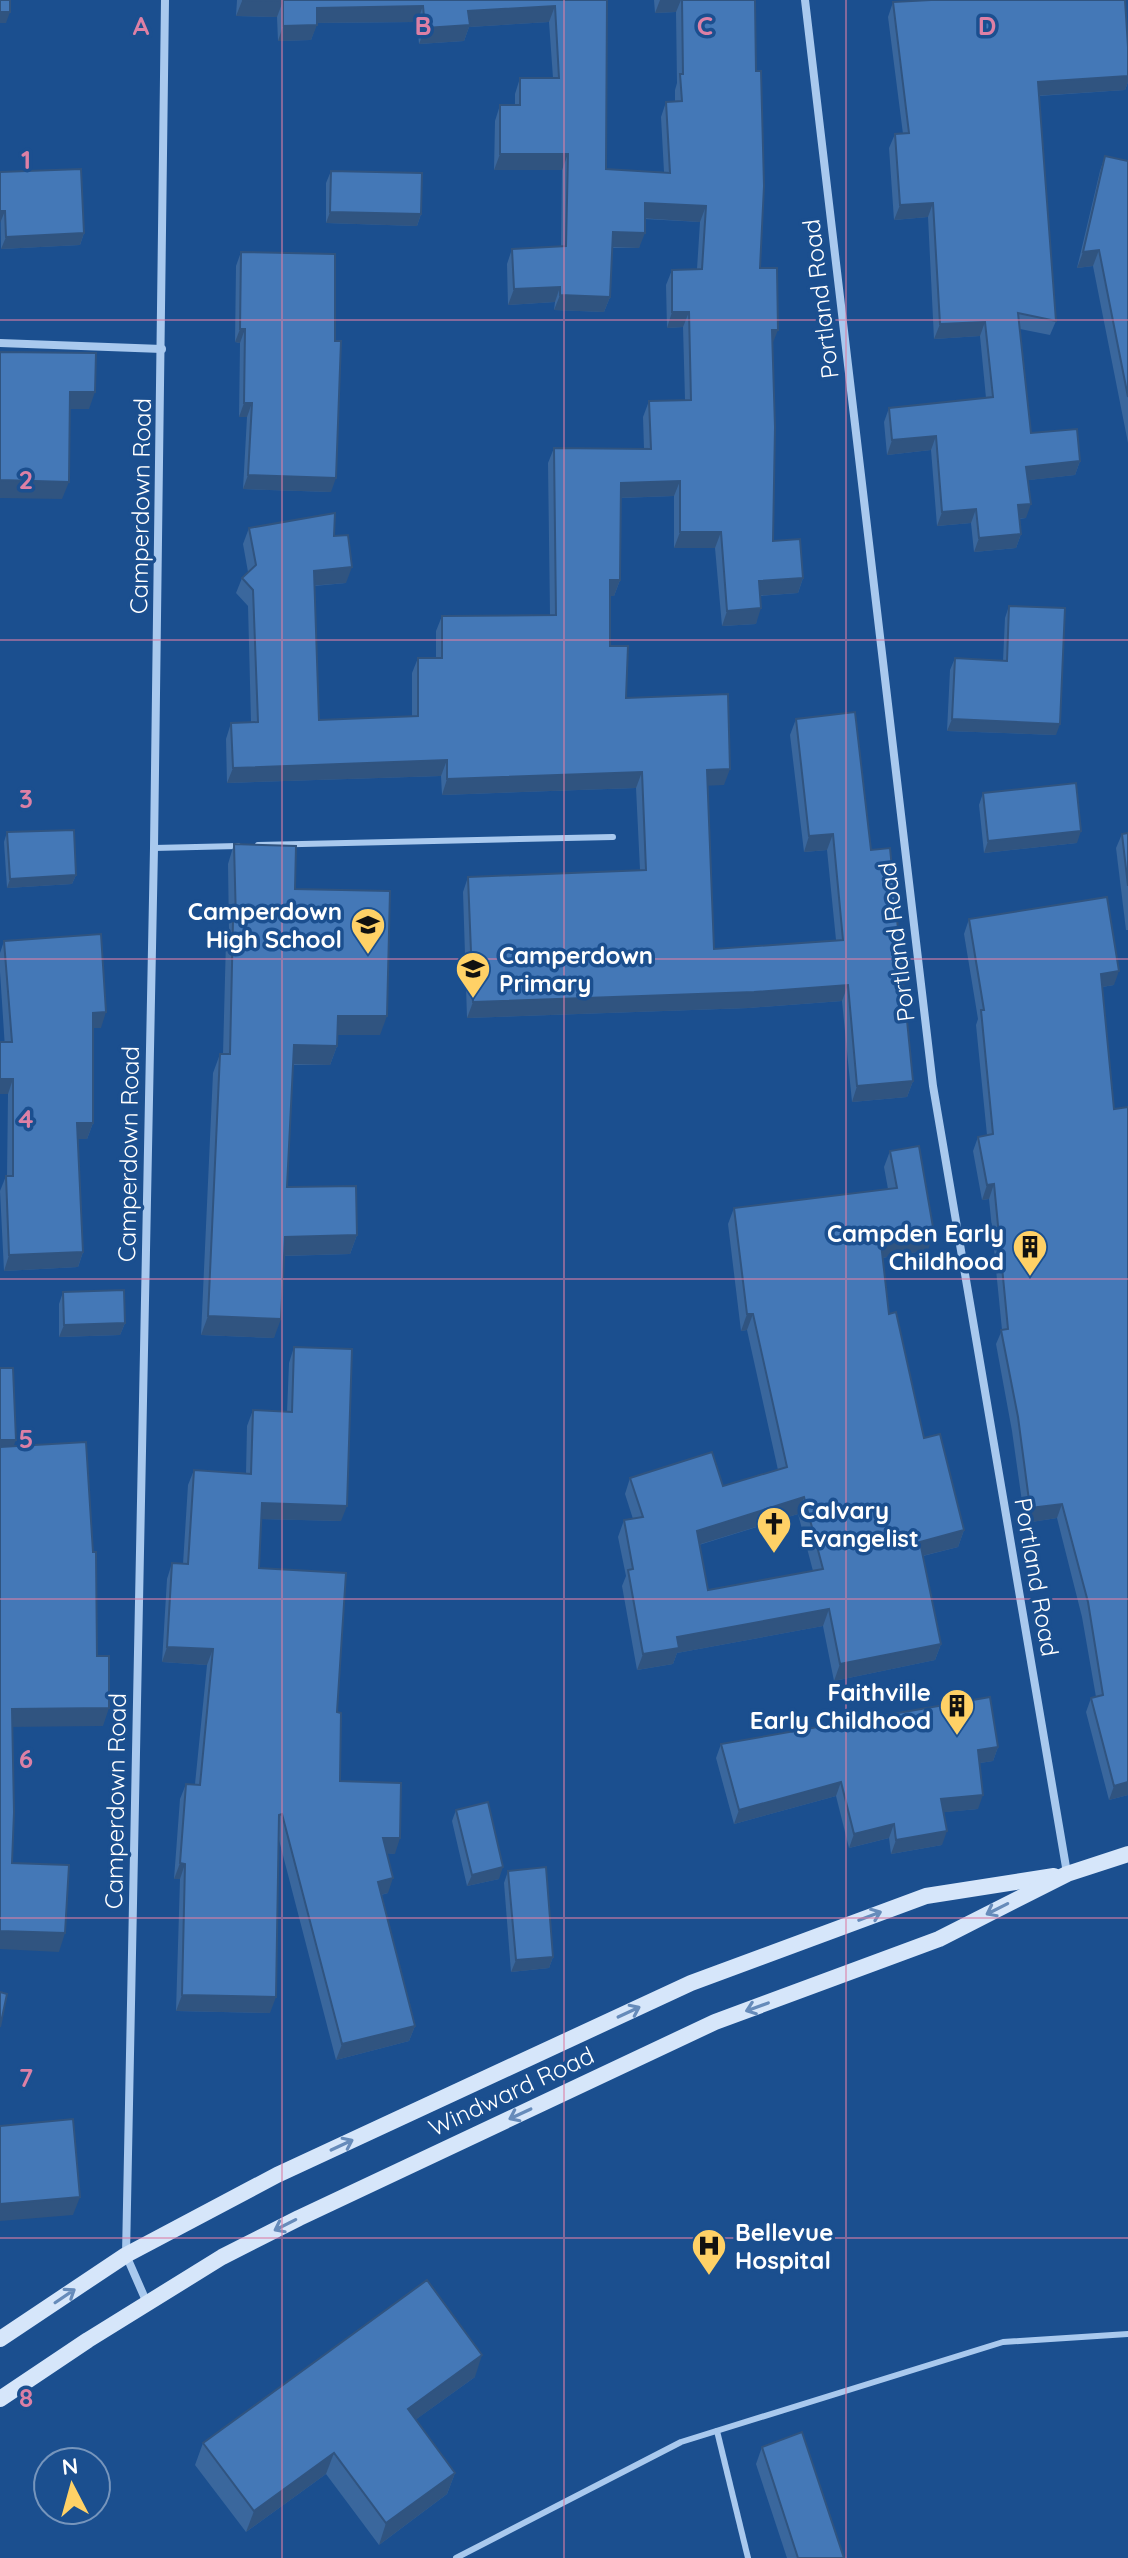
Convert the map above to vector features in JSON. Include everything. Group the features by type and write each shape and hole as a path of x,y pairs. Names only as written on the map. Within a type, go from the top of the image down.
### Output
{"main road":[{"name":"Windward Road","path":"0,2399 222,2257 299,2218 715,2022 939,1939 1067,1874 1128,1854"},
{"name":"Windward Road","path":"0,2339 126,2255 277,2175 691,1983 926,1896 1067,1874"}],"street":[{"name":"Camperdown Road","path":"147,2303 126,2255 154,848 165,0"},
{"name":"Portland Road","path":"805,0 933,1086 1067,1874"},
{"path":"0,343 162,349"}],"lane":[{"path":"154,848 613,837"},
{"path":"456,2558 681,2442 1003,2342 1128,2334"},
{"path":"717,2431 748,2558"}],"building":[{"path":"0,0 10,0 10,12 0,12"},
{"path":"242,0 607,0 606,169 670,173 666,102 682,101 682,0 755,0 756,71 761,71 764,186 760,268 777,268 778,330 772,330 775,427 773,541 800,539 803,578 759,581 761,608 727,611 721,532 680,532 680,481 621,483 620,580 610,580 610,646 628,646 626,698 728,694 730,769 707,770 714,949 843,940 833,834 809,836 796,719 855,712 871,850 890,848 913,1081 857,1086 848,985 754,992 473,1002 468,877 646,870 642,772 447,779 447,760 233,768 231,723 258,722 253,590 242,578 256,565 249,528 335,513 334,536 348,535 352,567 314,571 319,720 418,716 418,658 442,658 442,616 556,615 554,448 651,449 649,401 691,400 689,312 672,312 672,270 702,269 706,206 645,203 645,233 613,232 610,297 560,295 560,287 514,289 512,249 566,246 568,154 500,154 500,105 520,105 520,78 559,78 555,6 468,11 470,25 425,28 423,6 317,8 317,25 283,26 283,1"},
{"path":"1125,0 1128,76 1038,82 1056,321 1018,313 1031,433 1077,429 1080,461 1026,467 1031,504 1018,505 1021,534 979,538 976,509 942,512 936,436 892,440 889,408 993,397 985,322 940,324 933,203 900,205 895,134 909,133 893,2"},
{"path":"1105,156 1128,161 1128,397 1099,250 1083,252"},
{"path":"81,169 84,233 6,237 5,211 0,211 0,172"},
{"path":"331,171 422,173 421,214 330,212"},
{"path":"241,252 335,254 335,341 341,341 336,478 248,475 252,403 244,403 245,329 240,329"},
{"path":"0,352 96,353 95,392 70,392 69,482 0,480"},
{"path":"1009,606 1065,608 1060,724 952,719 955,658 1007,661"},
{"path":"1076,783 1081,831 988,841 983,793"},
{"path":"74,830 76,875 10,879 7,832"},
{"path":"1128,833 1128,886 1122,834"},
{"path":"234,844 296,846 295,889 390,891 387,1016 338,1016 337,1046 294,1045 287,1187 356,1186 357,1235 285,1237 281,1319 208,1316 220,1054 230,1054 233,921 236,921"},
{"path":"1107,897 1119,971 1101,974 1114,1109 1128,1107 1128,1782 1114,1786 1091,1698 1103,1695 1088,1602 1062,1504 1030,1508 1018,1417 1001,1330 1008,1329 994,1184 987,1185 978,1137 993,1134 981,1010 984,1010 969,919"},
{"path":"101,934 106,1012 93,1013 93,1123 77,1123 83,1252 9,1255 6,1176 13,1176 13,1079 0,1079 0,1042 12,1042 4,941"},
{"path":"919,1146 934,1233 881,1243 889,1314 896,1312 924,1438 940,1434 964,1530 920,1542 941,1644 840,1664 829,1609 677,1637 679,1648 643,1654 628,1570 633,1569 624,1520 643,1517 630,1478 712,1452 723,1486 787,1467 753,1314 747,1314 734,1208 897,1188 890,1151","holes":["804,1497 823,1569 708,1590 697,1531"]},
{"path":"124,1290 125,1323 64,1325 63,1292"},
{"path":"294,1347 352,1349 347,1506 262,1503 259,1568 346,1573 337,1712 341,1713 340,1781 401,1783 400,1838 383,1838 393,1878 378,1882 415,2026 342,2044 282,1814 279,1815 276,1997 182,1995 185,1864 180,1863 186,1784 200,1785 213,1649 167,1647 172,1563 188,1564 194,1470 251,1474 253,1410 292,1412"},
{"path":"0,1368 13,1368 16,1440 0,1440"},
{"path":"86,1442 93,1552 96,1552 97,1656 109,1656 109,1708 12,1709 12,1863 69,1865 65,1933 0,1931 0,1447"},
{"path":"990,1697 998,1747 978,1750 983,1795 941,1799 947,1831 896,1840 894,1824 854,1834 841,1782 739,1810 721,1744"},
{"path":"488,1802 503,1867 472,1875 456,1810"},
{"path":"546,1867 553,1957 516,1960 508,1871"},
{"path":"0,1992 7,1994 0,2027"},
{"path":"73,2119 80,2197 0,2204 0,2126"},
{"path":"427,2280 482,2355 408,2409 455,2473 386,2523 334,2453 254,2511 203,2443"},
{"path":"802,2432 844,2558 798,2558 762,2447"}],"place":[{"name":"Camperdown High School","path":"368,956"},
{"name":"Camperdown Primary","path":"473,1000"},
{"name":"Campden Early Childhood","path":"1030,1278"},
{"name":"Calvary Evangelist","path":"774,1555"},
{"name":"Faithville Early Childhood","path":"957,1737"},
{"name":"Bellevue Hospital","path":"709,2277"}]}
